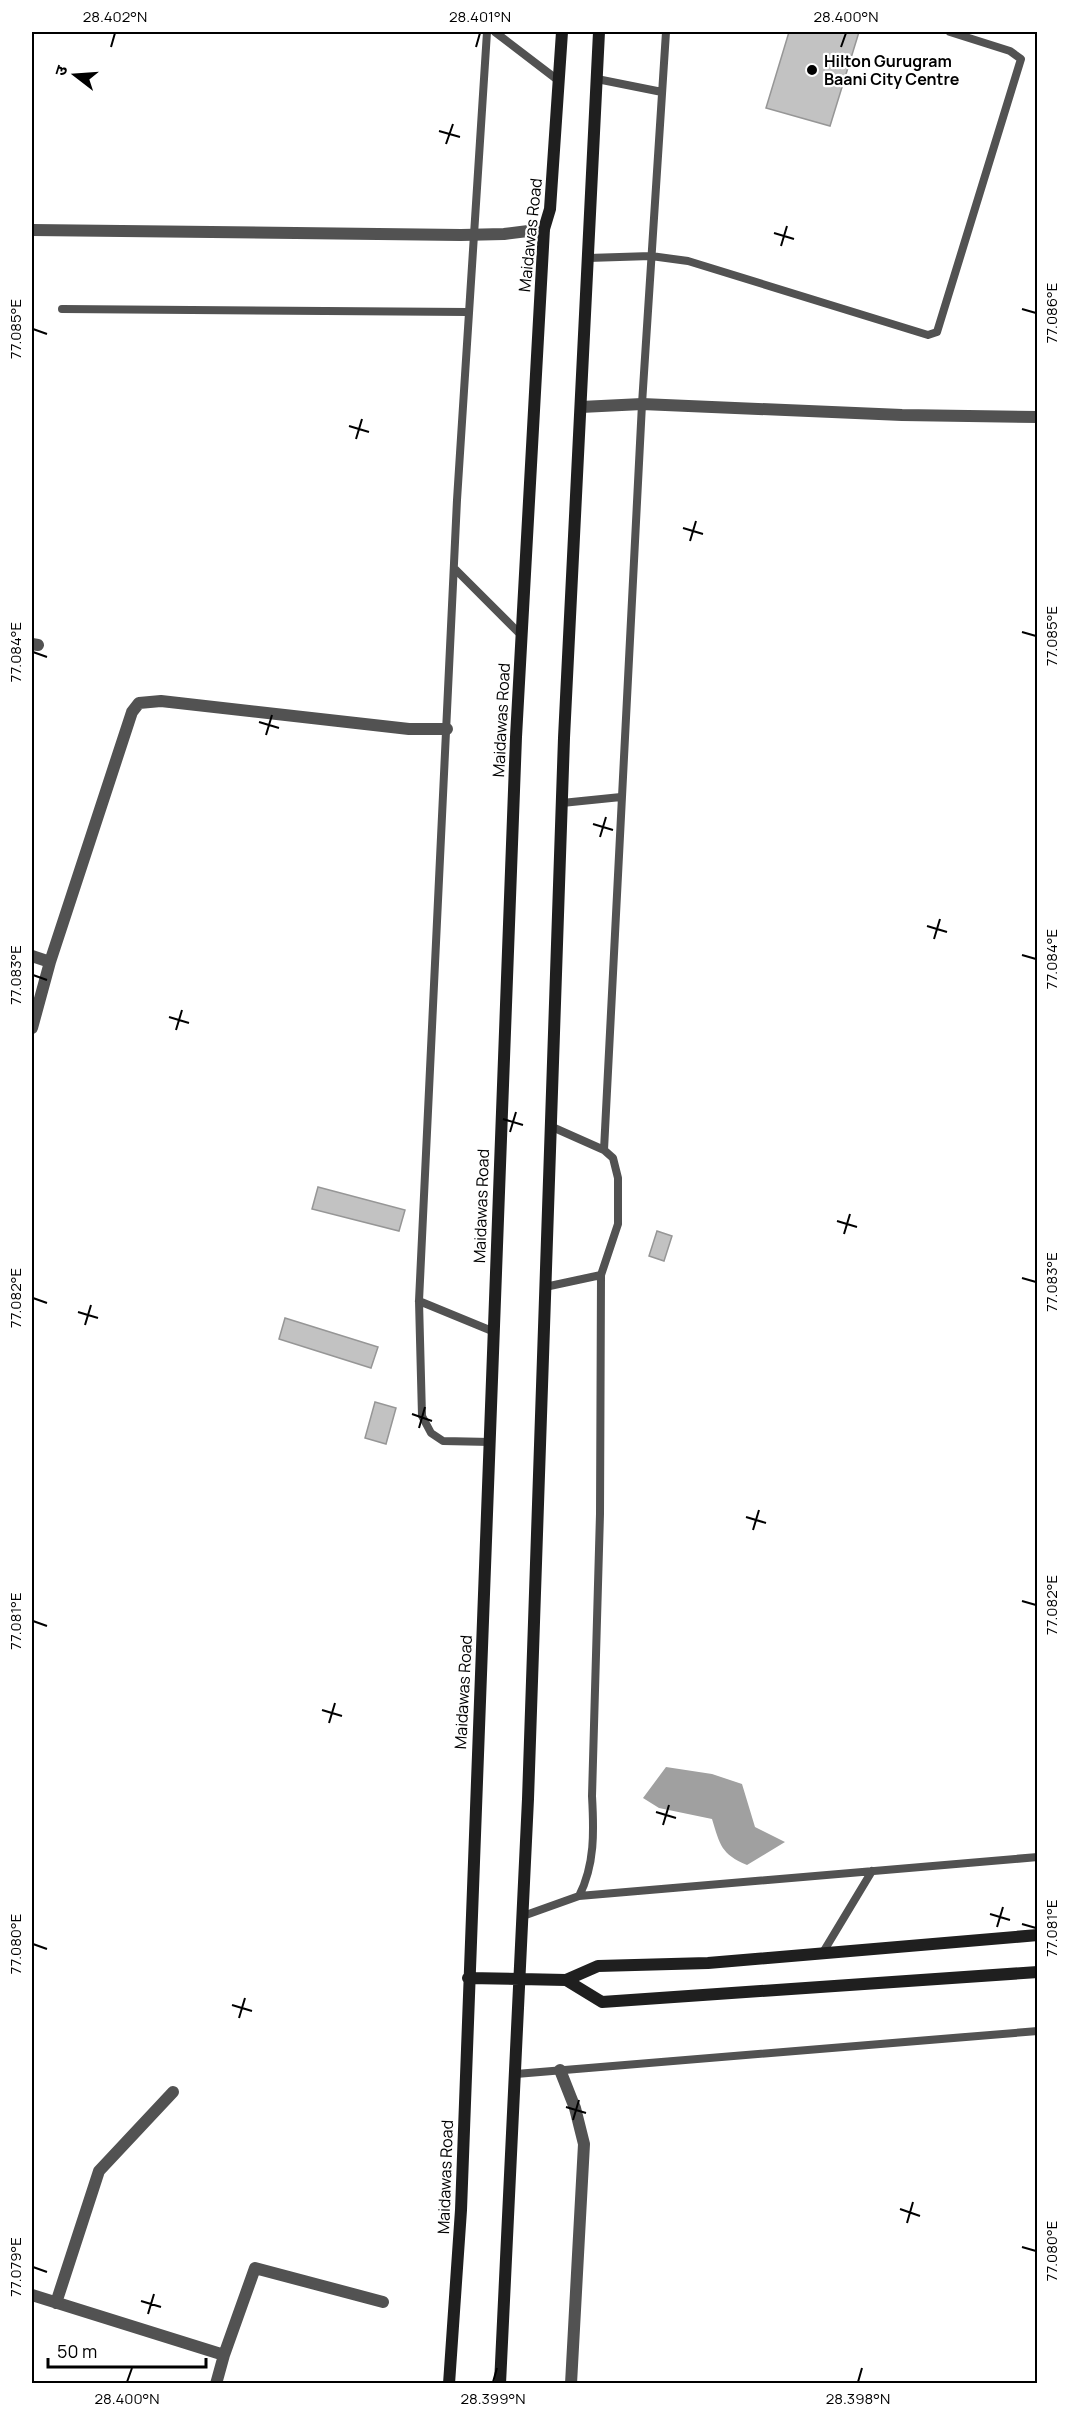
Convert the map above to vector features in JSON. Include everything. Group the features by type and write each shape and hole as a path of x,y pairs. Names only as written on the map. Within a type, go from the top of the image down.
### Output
{"street":[{"name":"Maidawas Road","path":"449,2384 461,2210 490,1442 492,1330 522,636 544,229 550,208 562,32"},
{"path":"500,2384 523,1917 562,803 599,32"},
{"path":"32,230 504,234 544,229"},
{"path":"581,407 642,404 902,415 1038,417"},
{"path":"32,1028 50,962 132,712 139,703 162,701 409,729 447,729"},
{"path":"32,956 50,962"},
{"path":"468,1978 520,1977 566,1980 598,1966 708,1963 1038,1935"},
{"path":"566,1980 602,2002 1038,1972"},
{"path":"560,2070 575,2108 584,2144 571,2384"},
{"path":"56,2303 99,2171 173,2092"},
{"path":"216,2384 255,2268 383,2302"},
{"path":"32,2295 224,2355"}],"lane":[{"path":"487,32 454,568 419,1301 422,1416 431,1434 443,1441 490,1442"},
{"path":"495,32 559,81"},
{"path":"603,1150 642,404 666,32"},
{"path":"588,258 651,256 688,261 928,335 937,332 1021,59 1010,51 950,32"},
{"path":"597,79 662,92"},
{"path":"62,309 468,312"},
{"path":"454,568 522,636"},
{"path":"562,803 621,798"},
{"path":"550,1126 603,1150 613,1158 618,1178 618,1224 601,1275 600,1514 592,1796 594,1834 588,1878 579,1896"},
{"path":"545,1287 601,1275"},
{"path":"419,1301 492,1330"},
{"path":"523,1917 579,1896 1038,1857"},
{"path":"822,1954 872,1871"},
{"path":"516,2074 1038,2031"}],"shaded area":[{"path":"666,1767 712,1774 742,1784 755,1827 785,1842 747,1865 738,1861 723,1848 712,1819 659,1808 643,1798"}],"building":[{"name":"Hilton Gurugram Baani City Centre","path":"789,32 859,32 830,126 766,108"},
{"path":"318,1187 405,1210 399,1231 312,1209"},
{"path":"657,1231 672,1236 664,1261 649,1256"},
{"path":"285,1318 378,1347 371,1368 279,1339"},
{"path":"375,1402 396,1408 386,1444 365,1438"}],"place":[{"name":"Hilton Gurugram Baani City Centre","path":"812,70"}]}
